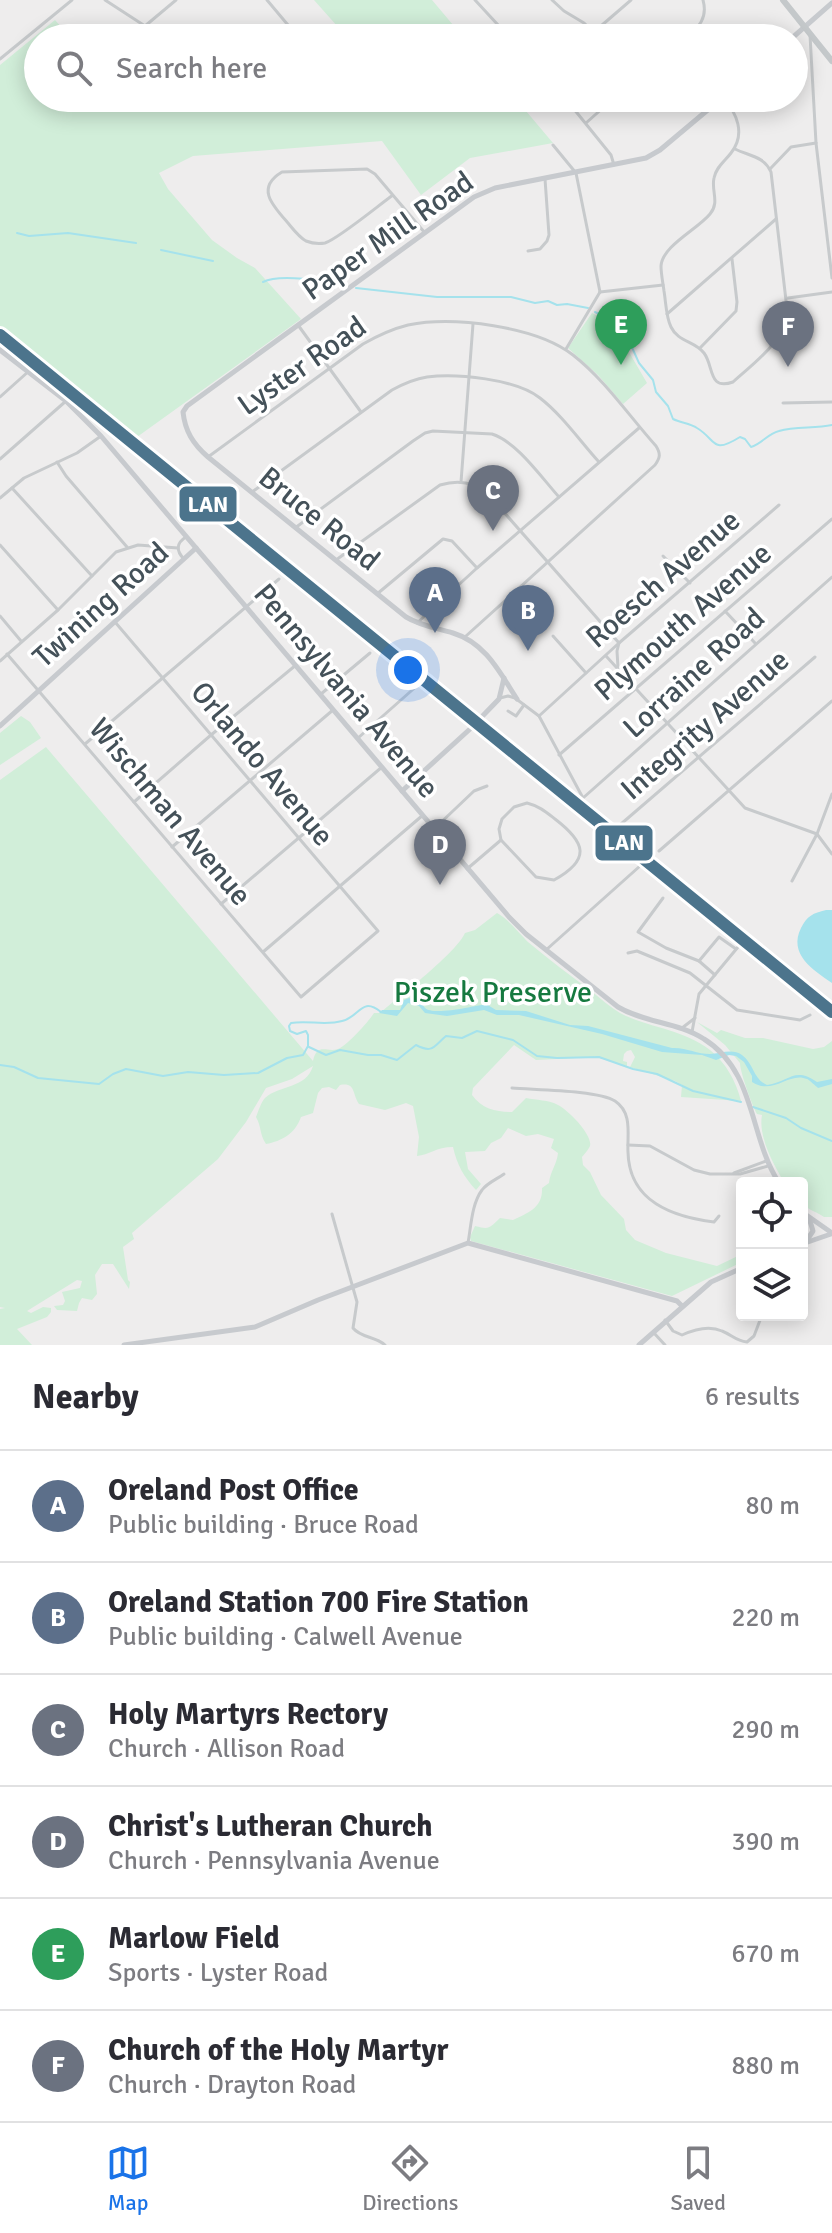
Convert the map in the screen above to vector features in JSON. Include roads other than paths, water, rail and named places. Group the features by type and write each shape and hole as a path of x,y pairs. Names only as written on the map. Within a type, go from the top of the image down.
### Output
{"main road":[{"path":"783,0 802,24"},
{"path":"808,32 832,61"}],"street":[{"path":"43,24 72,0"},
{"path":"105,0 142,24"},
{"path":"147,24 176,0"},
{"path":"267,0 287,24"},
{"path":"475,0 497,24"},
{"path":"552,0 585,24"},
{"path":"603,24 631,0"},
{"path":"700,24 704,18 703,0"},
{"path":"808,24 832,3"},
{"path":"810,35 816,143 832,278"},
{"path":"0,59 24,39"},
{"path":"577,112 611,155 614,165"},
{"path":"586,123 598,112"},
{"name":"Paper Mill Road","path":"183,413 187,406 484,192 650,156 705,112"},
{"path":"734,112 739,132 735,149 716,172 712,211 664,255 661,266 670,326 676,334 700,348 707,358 713,378 727,384 733,382 776,341 786,323 787,298 770,169 758,157 735,149"},
{"path":"770,169 791,147 816,143"},
{"path":"553,145 576,173 600,292 566,349"},
{"path":"393,195 331,240 313,243 302,238 269,200 268,191 282,172 363,169 375,174 393,195 425,233"},
{"path":"528,251 540,249 549,235 545,179"},
{"path":"667,314 777,218"},
{"path":"700,348 736,311 732,258"},
{"path":"600,292 663,285"},
{"path":"787,298 832,292"},
{"name":"Lyster Road","path":"208,457 371,339 400,327 432,322 473,324 521,331 547,339 566,349 595,376 656,446 660,455 655,465 547,562"},
{"path":"461,482 473,324"},
{"path":"298,325 361,412"},
{"name":"Pennsylvania Avenue","path":"0,350 66,401 101,436 509,917 618,1007 637,1016 692,1032 726,1057 747,1095 767,1163 775,1177"},
{"path":"0,397 29,371"},
{"path":"252,492 392,390 415,379 436,376 511,383 532,392 547,404 599,462"},
{"path":"0,459 66,401"},
{"path":"783,403 832,402"},
{"name":"Bruce Road","path":"183,413 189,436 208,457 406,617 465,638 487,654 517,699"},
{"path":"417,623 639,428"},
{"path":"295,528 425,433 438,430 492,434 505,439 559,497"},
{"path":"0,498 24,478 77,453 101,436"},
{"path":"57,462 127,547"},
{"path":"335,561 436,487 461,482 475,485 484,490 619,643 616,654 618,668"},
{"path":"12,488 92,576"},
{"name":"Roesch Avenue","path":"539,716 779,505"},
{"name":"Plymouth Avenue","path":"559,755 832,519"},
{"path":"184,559 178,548 186,537"},
{"path":"377,594 443,539 454,543 477,568"},
{"path":"0,545 58,610"},
{"path":"0,661 58,610 116,552 138,545 178,548"},
{"name":"Twining Road","path":"0,726 196,548"},
{"path":"663,556 690,583"},
{"path":"465,638 547,562"},
{"name":"Lorraine Road","path":"559,755 583,798 832,577"},
{"path":"85,744 279,579"},
{"path":"725,611 757,644"},
{"path":"0,616 22,641"},
{"name":"Orlando Avenue","path":"115,622 378,931 301,997"},
{"path":"553,636 586,673"},
{"path":"320,695 370,653"},
{"name":"Wischman Avenue","path":"7,654 301,997"},
{"path":"606,656 745,808 817,834 832,854"},
{"name":"Integrity Avenue","path":"621,824 815,657"},
{"path":"134,802 296,665"},
{"path":"402,791 499,699 504,677"},
{"path":"358,738 419,684"},
{"path":"499,699 509,696 517,699 539,716 559,755"},
{"path":"659,851 832,701"},
{"path":"508,711 516,716 524,705"},
{"path":"172,847 333,710"},
{"path":"221,904 382,767"},
{"path":"434,828 474,791 487,786"},
{"path":"792,881 817,834 832,794"},
{"path":"527,803 539,807 572,832 578,840 580,851 575,864 556,879 547,880 532,873 501,840 499,829 502,819 514,807 527,803"},
{"path":"263,952 423,815"},
{"path":"467,869 501,840"},
{"path":"546,950 640,866"},
{"path":"663,898 638,932 666,948 699,961 715,975"},
{"path":"692,1032 699,994 737,948 719,937 699,961"},
{"path":"628,953 637,951 683,970 728,1005 744,1012 800,1020 810,1015"},
{"path":"681,1028 695,1018"},
{"path":"512,1088 596,1095 613,1100 627,1118 630,1168 643,1192 668,1212 689,1219 714,1222 719,1216"},
{"path":"628,1145 650,1146 694,1170 710,1174 734,1173 767,1163"},
{"path":"468,1243 479,1194 487,1184 504,1174"},
{"path":"332,1214 354,1286 357,1306 353,1328 358,1334 373,1337 385,1345"},
{"path":"808,1217 832,1234"},
{"path":"808,1242 832,1234"},
{"path":"124,1345 255,1327 468,1243 680,1303"},
{"path":"639,1345 680,1303 711,1282 736,1271"},
{"path":"665,1320 673,1331 682,1335 697,1329 711,1329 747,1342 754,1336 760,1321"},
{"path":"653,1332 665,1345"}],"water":[{"path":"832,910 832,983 804,960 798,946 798,937 806,921"},
{"path":"409,998 422,1002 429,1010 454,1010 486,1004 496,1010 526,1011 570,1025 588,1026 672,1048 705,1054 734,1052 746,1059 759,1079 767,1085 797,1075 817,1082 832,1079 832,1084 818,1088 808,1079 800,1077 774,1085 760,1086 752,1082 744,1062 736,1056 716,1060 702,1055 662,1052 519,1015 497,1015 484,1010 447,1016 425,1013 419,1006 408,1003 397,1016 379,1013 382,1010 400,1010 404,1000"}],"waterway":[{"path":"17,233 29,236 68,233 136,243"},
{"path":"161,250 213,261"},
{"path":"263,282 291,278 345,286"},
{"path":"356,288 437,297 511,297 535,303 548,301 588,308"},
{"path":"595,312 613,321 626,334 639,363 653,380 656,392 668,406 673,419 694,426 715,444 724,445 740,437 751,447 779,431 832,425"},
{"path":"0,1065 14,1067 38,1078 99,1084 126,1069 163,1076 188,1072 224,1075 258,1073 287,1058 303,1055 308,1046 308,1035 306,1031 297,1034 290,1031 291,1023 336,1022 348,1019 369,1006 381,1012"},
{"path":"309,1047 326,1055 340,1050 397,1060 416,1045 430,1049 446,1036 462,1038 477,1031 513,1040 537,1056 599,1057 657,1074 693,1091 741,1102"},
{"path":"753,1107 786,1118 832,1141"}],"place":[{"name":"Marlow Field","path":"621,365"},
{"name":"Church of the Holy Martyr","path":"788,367"},
{"name":"Holy Martyrs Rectory","path":"493,531"},
{"name":"Oreland Post Office","path":"435,633"},
{"name":"Oreland Station 700 Fire Station","path":"528,651"},
{"name":"Christ's Lutheran Church","path":"440,885"}],"park label":[{"name":"Piszek Preserve","path":"493,992"}]}
